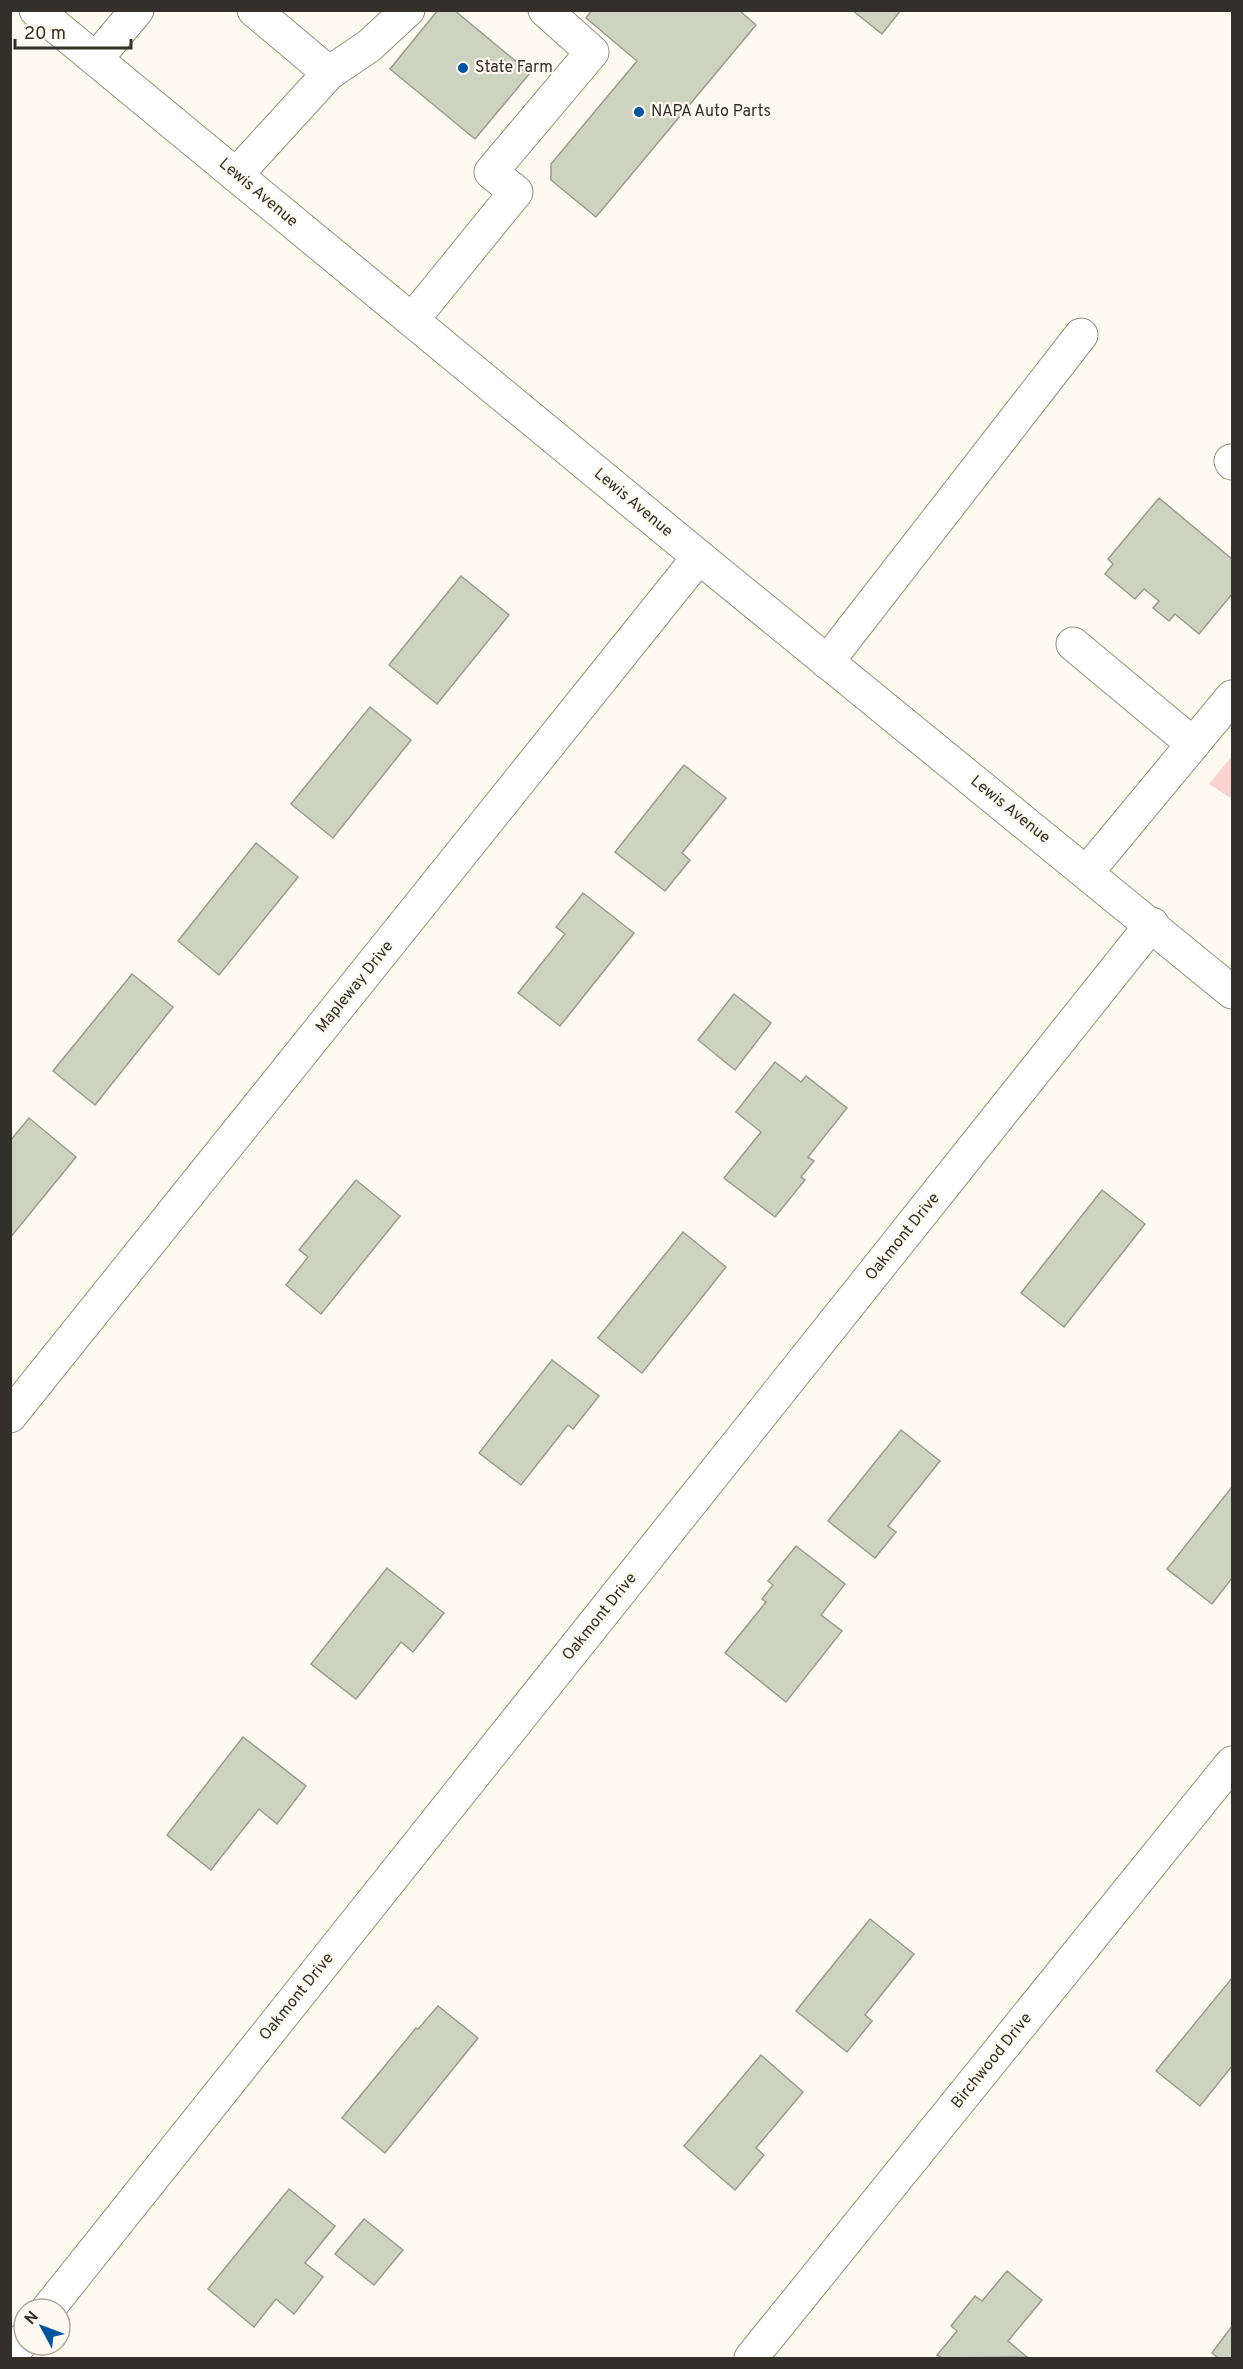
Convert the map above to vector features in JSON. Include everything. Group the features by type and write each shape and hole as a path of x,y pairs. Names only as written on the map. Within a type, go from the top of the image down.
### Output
{"street":[{"name":"Lewis Avenue","path":"36,10 699,558 1233,992"},
{"path":"96,59 136,10"},
{"path":"254,10 329,73"},
{"path":"236,175 329,73 369,46 408,10"},
{"path":"412,320 516,192 491,172 592,52 544,10"},
{"path":"827,662 1081,335"},
{"name":"Mapleway Drive","path":"10,1416 699,558"},
{"path":"1073,644 1193,744"},
{"path":"1087,872 1233,697"},
{"name":"Oakmont Drive","path":"58,2297 1152,924"},
{"name":"Birchwood Drive","path":"751,2358 1233,1763"}],"shaded area":[{"path":"1232,756 1232,799 1209,784"}],"building":[{"path":"438,10 454,10 530,73 475,139 390,69"},
{"name":"NAPA Auto Parts","path":"592,10 739,10 756,25 596,217 551,180 551,164 637,61 586,18"},
{"path":"852,10 901,10 882,34"},
{"path":"1159,498 1232,559 1232,594 1199,634 1175,614 1169,621 1153,608 1159,601 1144,589 1135,599 1105,574 1113,564 1108,559"},
{"path":"461,576 509,615 437,704 389,665"},
{"path":"370,707 411,740 333,838 291,804"},
{"path":"684,765 726,798 682,853 690,860 665,891 615,852"},
{"path":"256,843 298,877 219,975 178,941"},
{"path":"583,893 634,933 560,1026 518,993 565,934 556,927"},
{"path":"132,974 173,1007 95,1105 53,1071"},
{"path":"734,994 771,1023 735,1070 698,1040"},
{"path":"775,1062 801,1082 806,1076 847,1108 808,1157 814,1161 801,1177 805,1180 775,1217 724,1178 761,1132 736,1112"},
{"path":"29,1118 76,1157 10,1238 10,1141"},
{"path":"356,1180 400,1216 321,1314 286,1285 308,1257 299,1250"},
{"path":"1102,1190 1145,1224 1064,1327 1021,1293"},
{"path":"683,1232 726,1267 642,1373 598,1338"},
{"path":"552,1360 599,1396 573,1429 568,1425 521,1485 479,1453"},
{"path":"901,1430 940,1461 888,1526 896,1532 875,1558 828,1521"},
{"path":"1232,1487 1232,1578 1212,1604 1167,1569"},
{"path":"796,1546 845,1584 821,1615 842,1631 786,1702 725,1653 766,1602 762,1599 773,1585 768,1581"},
{"path":"387,1568 444,1613 413,1652 401,1642 356,1699 311,1664"},
{"path":"243,1737 306,1786 277,1824 259,1809 211,1870 167,1835"},
{"path":"870,1919 914,1954 865,2015 872,2021 847,2052 796,2011"},
{"path":"1232,1978 1232,2066 1200,2106 1156,2071"},
{"path":"438,2006 478,2038 385,2153 342,2118 416,2028 418,2029"},
{"path":"761,2055 803,2092 756,2148 764,2155 735,2190 684,2146"},
{"path":"289,2189 335,2226 305,2263 323,2277 294,2314 276,2299 254,2327 208,2289"},
{"path":"364,2219 403,2250 374,2285 335,2254"},
{"path":"1007,2271 1042,2300 1008,2341 1027,2357 942,2358 937,2355 957,2331 951,2326 975,2296 982,2301"},
{"path":"1232,2326 1232,2358 1218,2358 1212,2353"}],"place":[{"name":"State Farm","path":"463,68"},
{"name":"NAPA Auto Parts","path":"639,112"}]}
